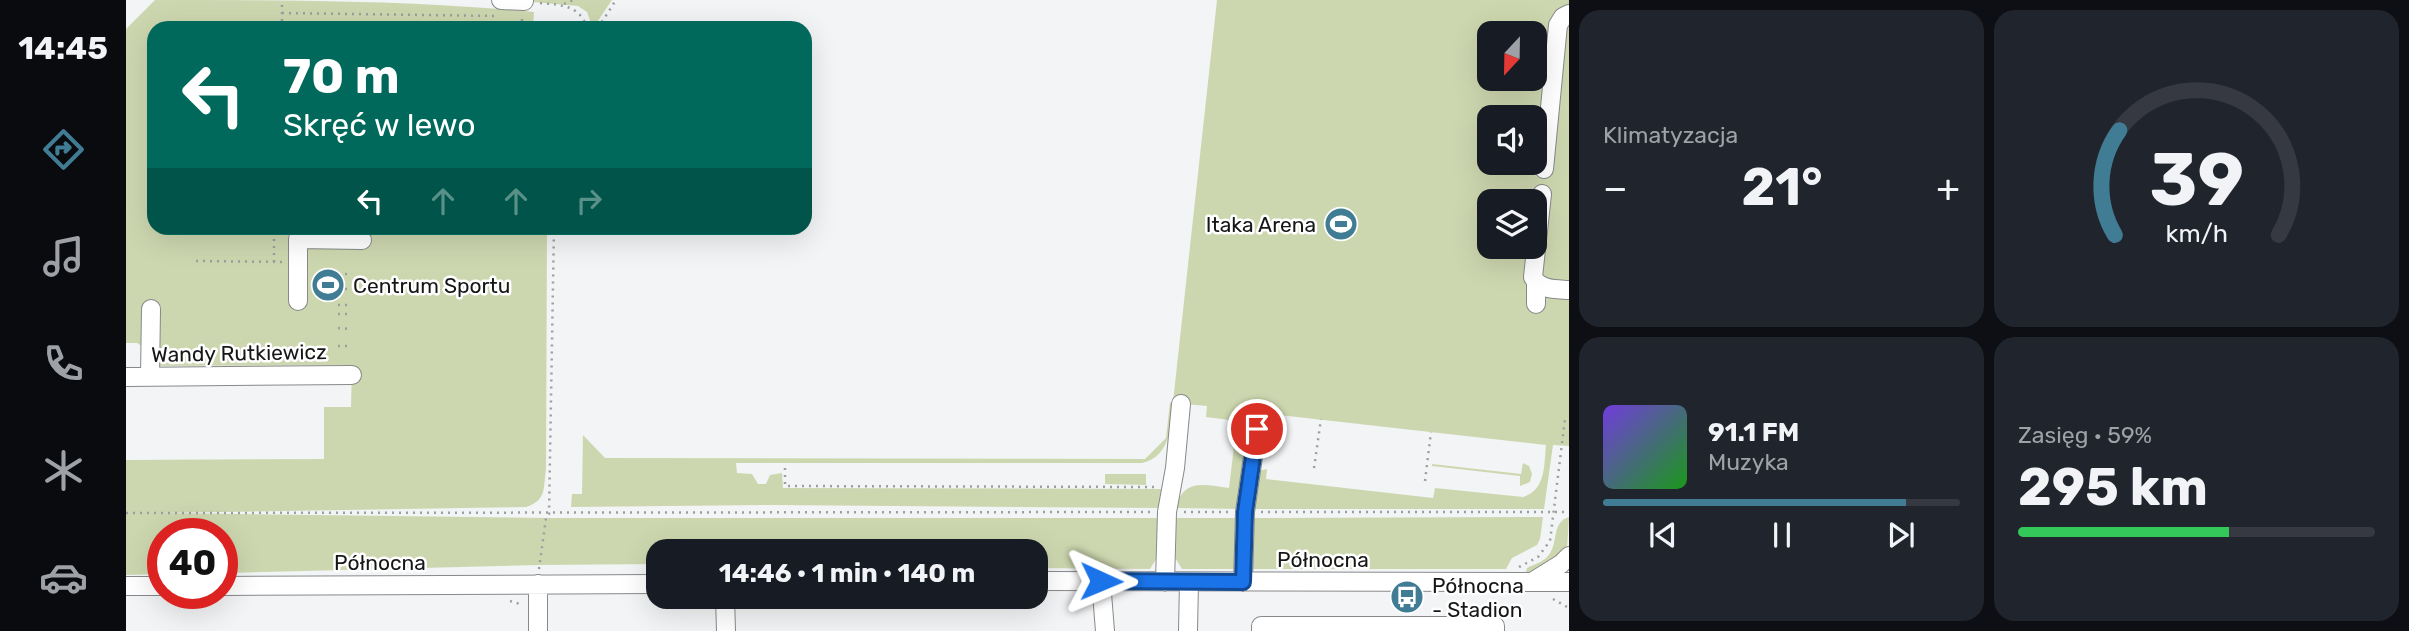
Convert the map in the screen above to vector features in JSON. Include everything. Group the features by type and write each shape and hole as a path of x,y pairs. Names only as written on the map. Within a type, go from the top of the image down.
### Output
{"street":[{"path":"505,8 524,1"},
{"path":"1547,138 1558,25 1563,17 1569,14"},
{"path":"298,301 298,239 362,240"},
{"path":"1535,259 1533,277 1536,283 1536,304"},
{"path":"1536,283 1542,287 1569,290"},
{"path":"150,377 151,309"},
{"name":"Wandy Rutkiewicz","path":"126,377 352,375"},
{"path":"1165,582 1167,512 1181,404"},
{"path":"1243,582 1245,512 1257,429"},
{"path":"1525,577 1561,564 1569,556"},
{"name":"Północna","path":"1048,581 1243,582 1525,577 1569,582"},
{"path":"1101,581 1105,631"},
{"path":"1188,631 1189,582"},
{"path":"538,584 538,631"},
{"name":"Północna","path":"238,586 646,584"},
{"path":"126,586 147,586"},
{"path":"725,609 726,631"},
{"path":"1261,631 1261,626 1495,626 1495,631"}],"path":[{"path":"282,0 282,21"},
{"path":"562,5 574,0"},
{"path":"602,21 616,0"},
{"path":"524,1 562,5 576,10 584,21"},
{"path":"282,13 505,8"},
{"path":"274,235 274,262"},
{"path":"538,584 545,518 549,514 554,235"},
{"path":"195,261 298,262"},
{"path":"338,274 351,274"},
{"path":"338,289 351,289"},
{"path":"338,305 351,305"},
{"path":"338,314 351,314"},
{"path":"338,328 350,328"},
{"path":"338,346 350,346"},
{"path":"1314,468 1321,419"},
{"path":"1525,577 1520,566 1538,557 1548,545 1565,419"},
{"path":"1425,481 1431,432"},
{"path":"785,468 785,486 1172,488"},
{"path":"126,513 1569,512"}],"green space":[{"path":"155,0 392,3 534,12 533,21 147,21 147,235 547,235 546,469 543,493 538,501 526,507 159,513 545,518 1160,518 1158,556 1150,569 1048,568 1048,539 646,539 646,564 238,573 238,518 147,518 147,574 126,575 126,460 324,459 324,407 351,407 352,365 142,366 143,347 137,343 126,343 126,29"},
{"path":"510,0 612,0 598,21 590,21 587,12 578,6"},
{"name":"Itaka Arena","path":"1217,0 1569,0 1569,446 1553,445 1544,509 1251,509 1258,471 1267,469 1266,479 1433,498 1435,488 1523,497 1531,494 1540,483 1546,445 1253,412 1240,509 1176,508 1179,498 1190,488 1204,485 1229,488 1237,421 1206,417 1207,406 1174,403 1170,431 1164,447 1159,454 1142,463 736,463 737,473 752,474 758,484 766,484 770,475 782,473 783,488 1162,489 1161,508 774,505 571,507 572,494 582,494 583,435 605,458 1145,459 1166,438 1170,403 1173,402"},
{"path":"1523,463 1529,466 1532,474 1530,482 1520,486 1520,476 1432,466 1521,474"},
{"path":"1105,474 1146,474 1146,485 1105,484"},
{"path":"1543,517 1537,545 1512,558 1506,569 1250,569 1250,518"},
{"path":"1569,517 1567,549 1545,568 1525,575 1527,568 1548,556 1557,528"},
{"path":"1174,518 1239,518 1236,569 1182,569 1174,556"}],"place":[{"name":"Itaka Arena","path":"1341,224"},
{"name":"Centrum Sportu","path":"328,285"},
{"name":"Północna - Stadion","path":"1407,597"}],"route":[{"path":"1101,581 1243,582 1243,528 1257,429"}]}
